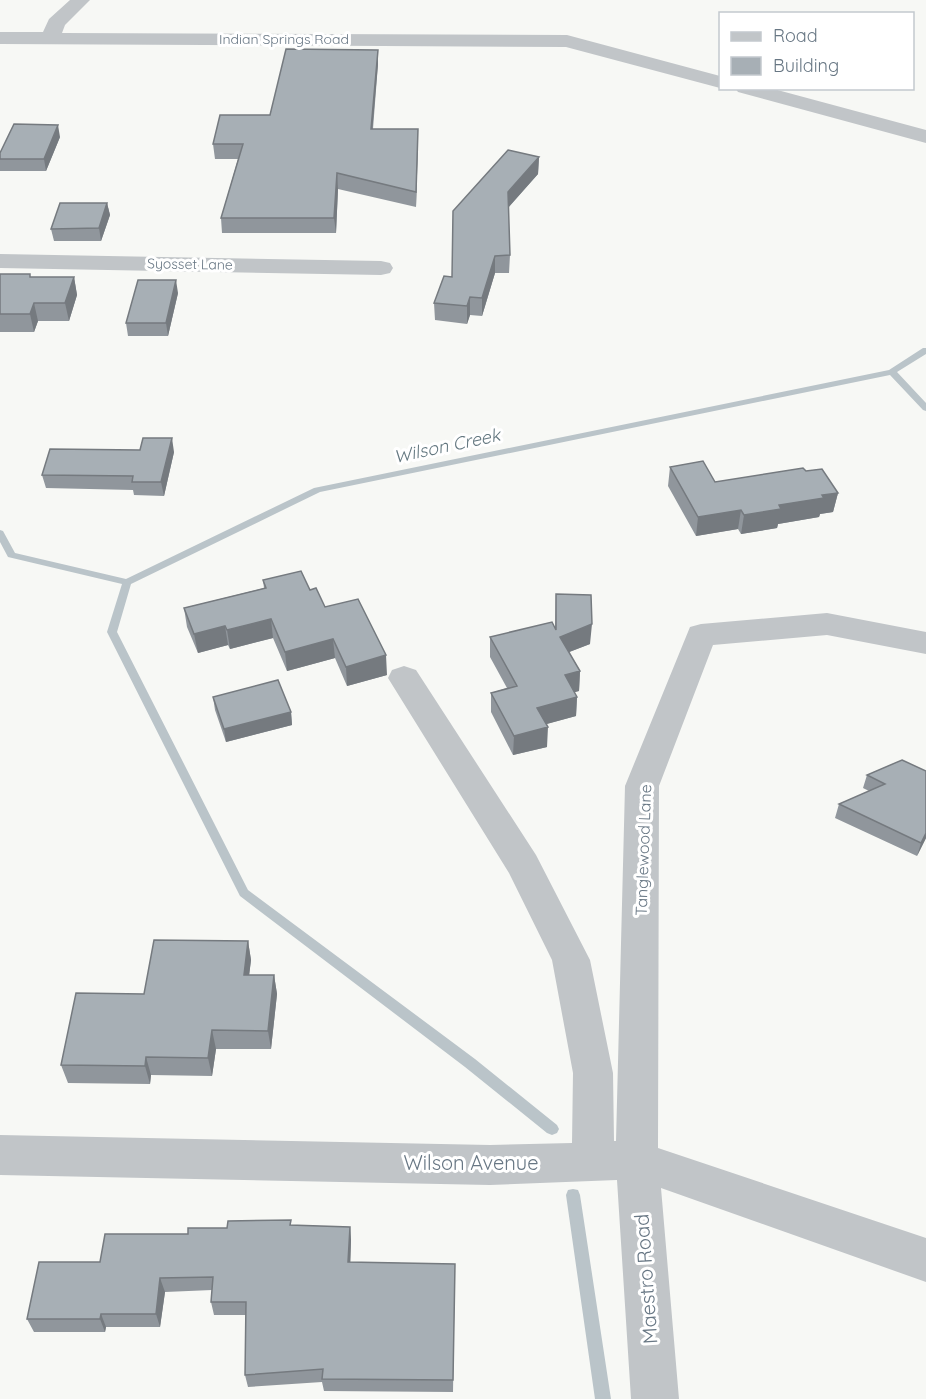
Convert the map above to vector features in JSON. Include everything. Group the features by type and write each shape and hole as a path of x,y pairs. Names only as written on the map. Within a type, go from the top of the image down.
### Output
{"street":[{"path":"50,38 56,23 81,0"},
{"name":"Indian Springs Road","path":"0,38 567,41 719,82"},
{"path":"752,90 926,137"},
{"name":"Syosset Lane","path":"0,261 381,268"},
{"name":"Tanglewood Lane","path":"637,1160 642,786 701,634 827,624 926,643"},
{"path":"404,678 523,865 571,960 592,1073 593,1161"},
{"name":"Wilson Avenue","path":"0,1155 490,1165 637,1160 926,1260"},
{"name":"Maestro Road","path":"637,1160 655,1399"}],"building":[{"path":"286,49 378,50 371,129 418,129 416,192 337,173 334,218 221,218 243,144 213,144 220,115 270,115"},
{"path":"14,124 58,125 44,159 0,159 0,153"},
{"path":"508,150 539,157 508,192 510,255 495,256 482,298 470,297 467,306 434,303 444,276 452,277 453,211"},
{"path":"60,203 107,203 99,228 51,229"},
{"path":"0,274 74,277 65,303 34,303 30,314 0,314"},
{"path":"138,280 176,280 166,323 126,323"},
{"path":"143,438 172,438 161,482 132,482 133,476 42,475 50,449 140,450"},
{"path":"703,461 715,482 803,468 806,471 822,469 838,493 822,495 824,498 779,505 781,509 744,515 741,510 698,517 670,467"},
{"path":"301,571 310,590 316,588 325,607 358,599 386,655 346,667 333,639 285,652 271,619 227,630 225,626 194,634 184,608 266,588 263,580"},
{"path":"556,594 591,595 592,624 560,637 580,671 565,675 577,697 537,708 548,727 514,736 491,693 517,686 490,637 552,622 556,630"},
{"path":"278,680 291,712 224,729 213,697"},
{"path":"902,760 926,771 926,833 921,843 839,804 885,784 867,775"},
{"path":"154,940 248,941 244,975 274,975 268,1031 212,1030 208,1058 146,1057 145,1066 61,1065 76,993 144,994"},
{"path":"291,1220 290,1225 350,1227 348,1262 455,1264 453,1380 322,1379 323,1369 245,1375 246,1302 211,1302 213,1277 160,1278 156,1314 101,1314 100,1319 27,1319 39,1262 100,1262 105,1234 188,1234 188,1228 227,1228 228,1221"}],"waterway":[{"name":"Wilson Creek","path":"892,372 926,350"},
{"name":"Wilson Creek","path":"127,582 317,490 892,372"},
{"path":"892,372 926,408"},
{"name":"Wilson Creek","path":"0,533 11,555 127,582"},
{"path":"127,582 112,632 244,893 470,1063 552,1129"},
{"path":"573,1195 603,1399"}]}
